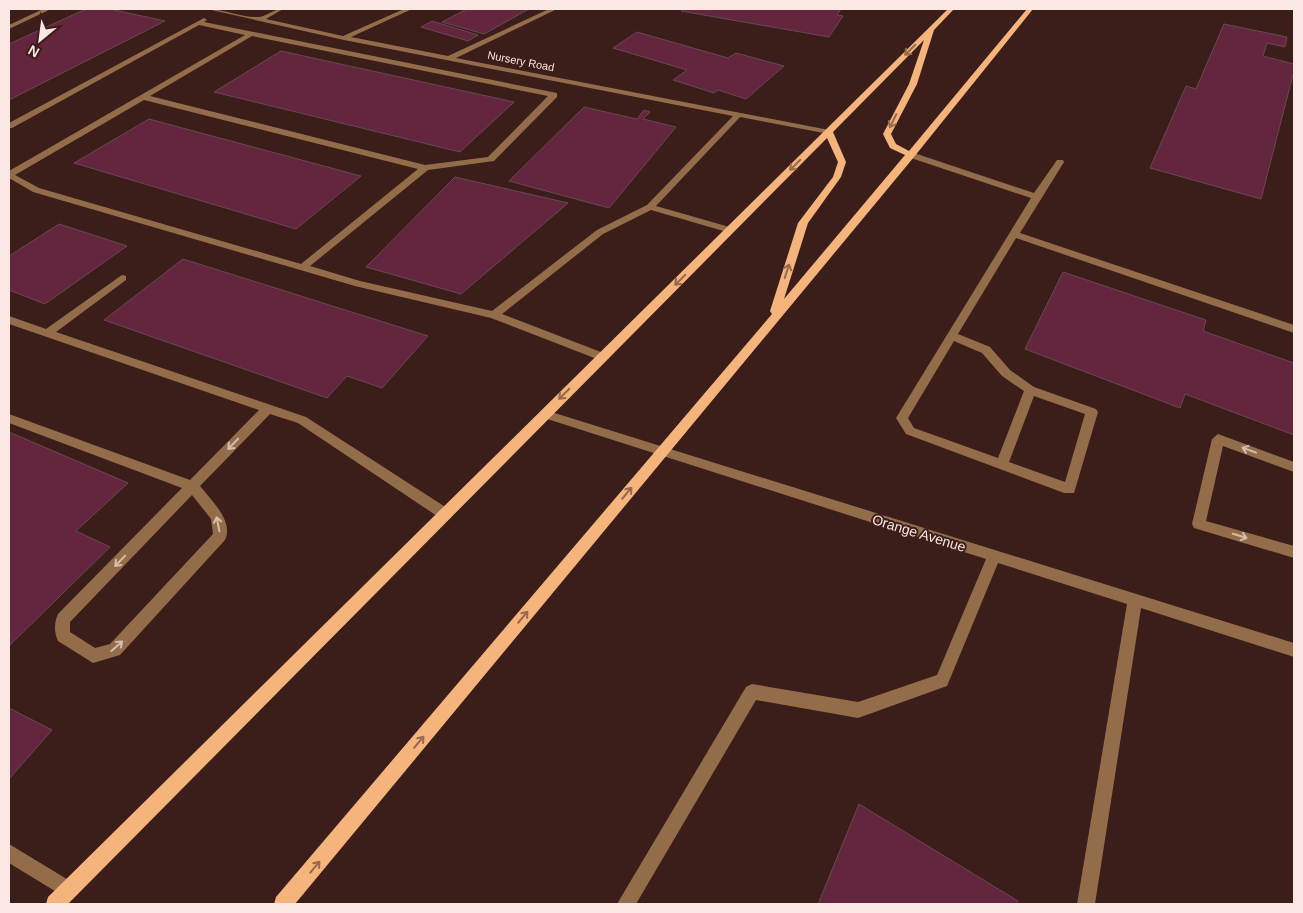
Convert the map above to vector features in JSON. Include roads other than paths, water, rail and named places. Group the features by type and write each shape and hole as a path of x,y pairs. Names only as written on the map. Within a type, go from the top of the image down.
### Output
{"main road":[{"path":"55,904 951,9"},
{"path":"283,904 772,318 911,155 1030,9"},
{"path":"911,155 894,146 887,134 891,123 913,84 932,28"},
{"path":"772,318 803,223 837,177 842,162 829,132"}],"street":[{"path":"9,26 48,9"},
{"name":"Nursery Road","path":"210,9 344,38 829,132"},
{"path":"259,20 280,9"},
{"path":"344,38 409,9"},
{"path":"450,58 554,9"},
{"path":"9,126 220,11"},
{"path":"197,23 554,95"},
{"path":"9,175 251,34"},
{"path":"143,97 425,168 491,159 569,82"},
{"path":"494,314 600,232 650,207 738,115"},
{"path":"911,155 1036,197"},
{"path":"952,336 986,350 1006,373 1030,390 1092,412 1069,489 910,431 902,418 1036,197 1060,162"},
{"path":"302,268 425,168"},
{"path":"9,175 36,190 302,268 359,284 494,314 602,356"},
{"path":"650,207 730,230"},
{"path":"1014,234 1294,329"},
{"path":"47,333 122,278"},
{"path":"9,320 302,420 445,514"},
{"path":"1002,464 1030,390"},
{"path":"9,418 192,486 217,517 220,536 114,650 94,656 63,636 63,619 192,486 267,409"},
{"name":"Orange Avenue","path":"545,414 1294,650"},
{"path":"1294,467 1218,439 1199,524 1294,552"},
{"path":"626,904 752,692 858,710 942,680 994,556"},
{"path":"1086,904 1135,600"},
{"path":"9,853 69,890"}]}
